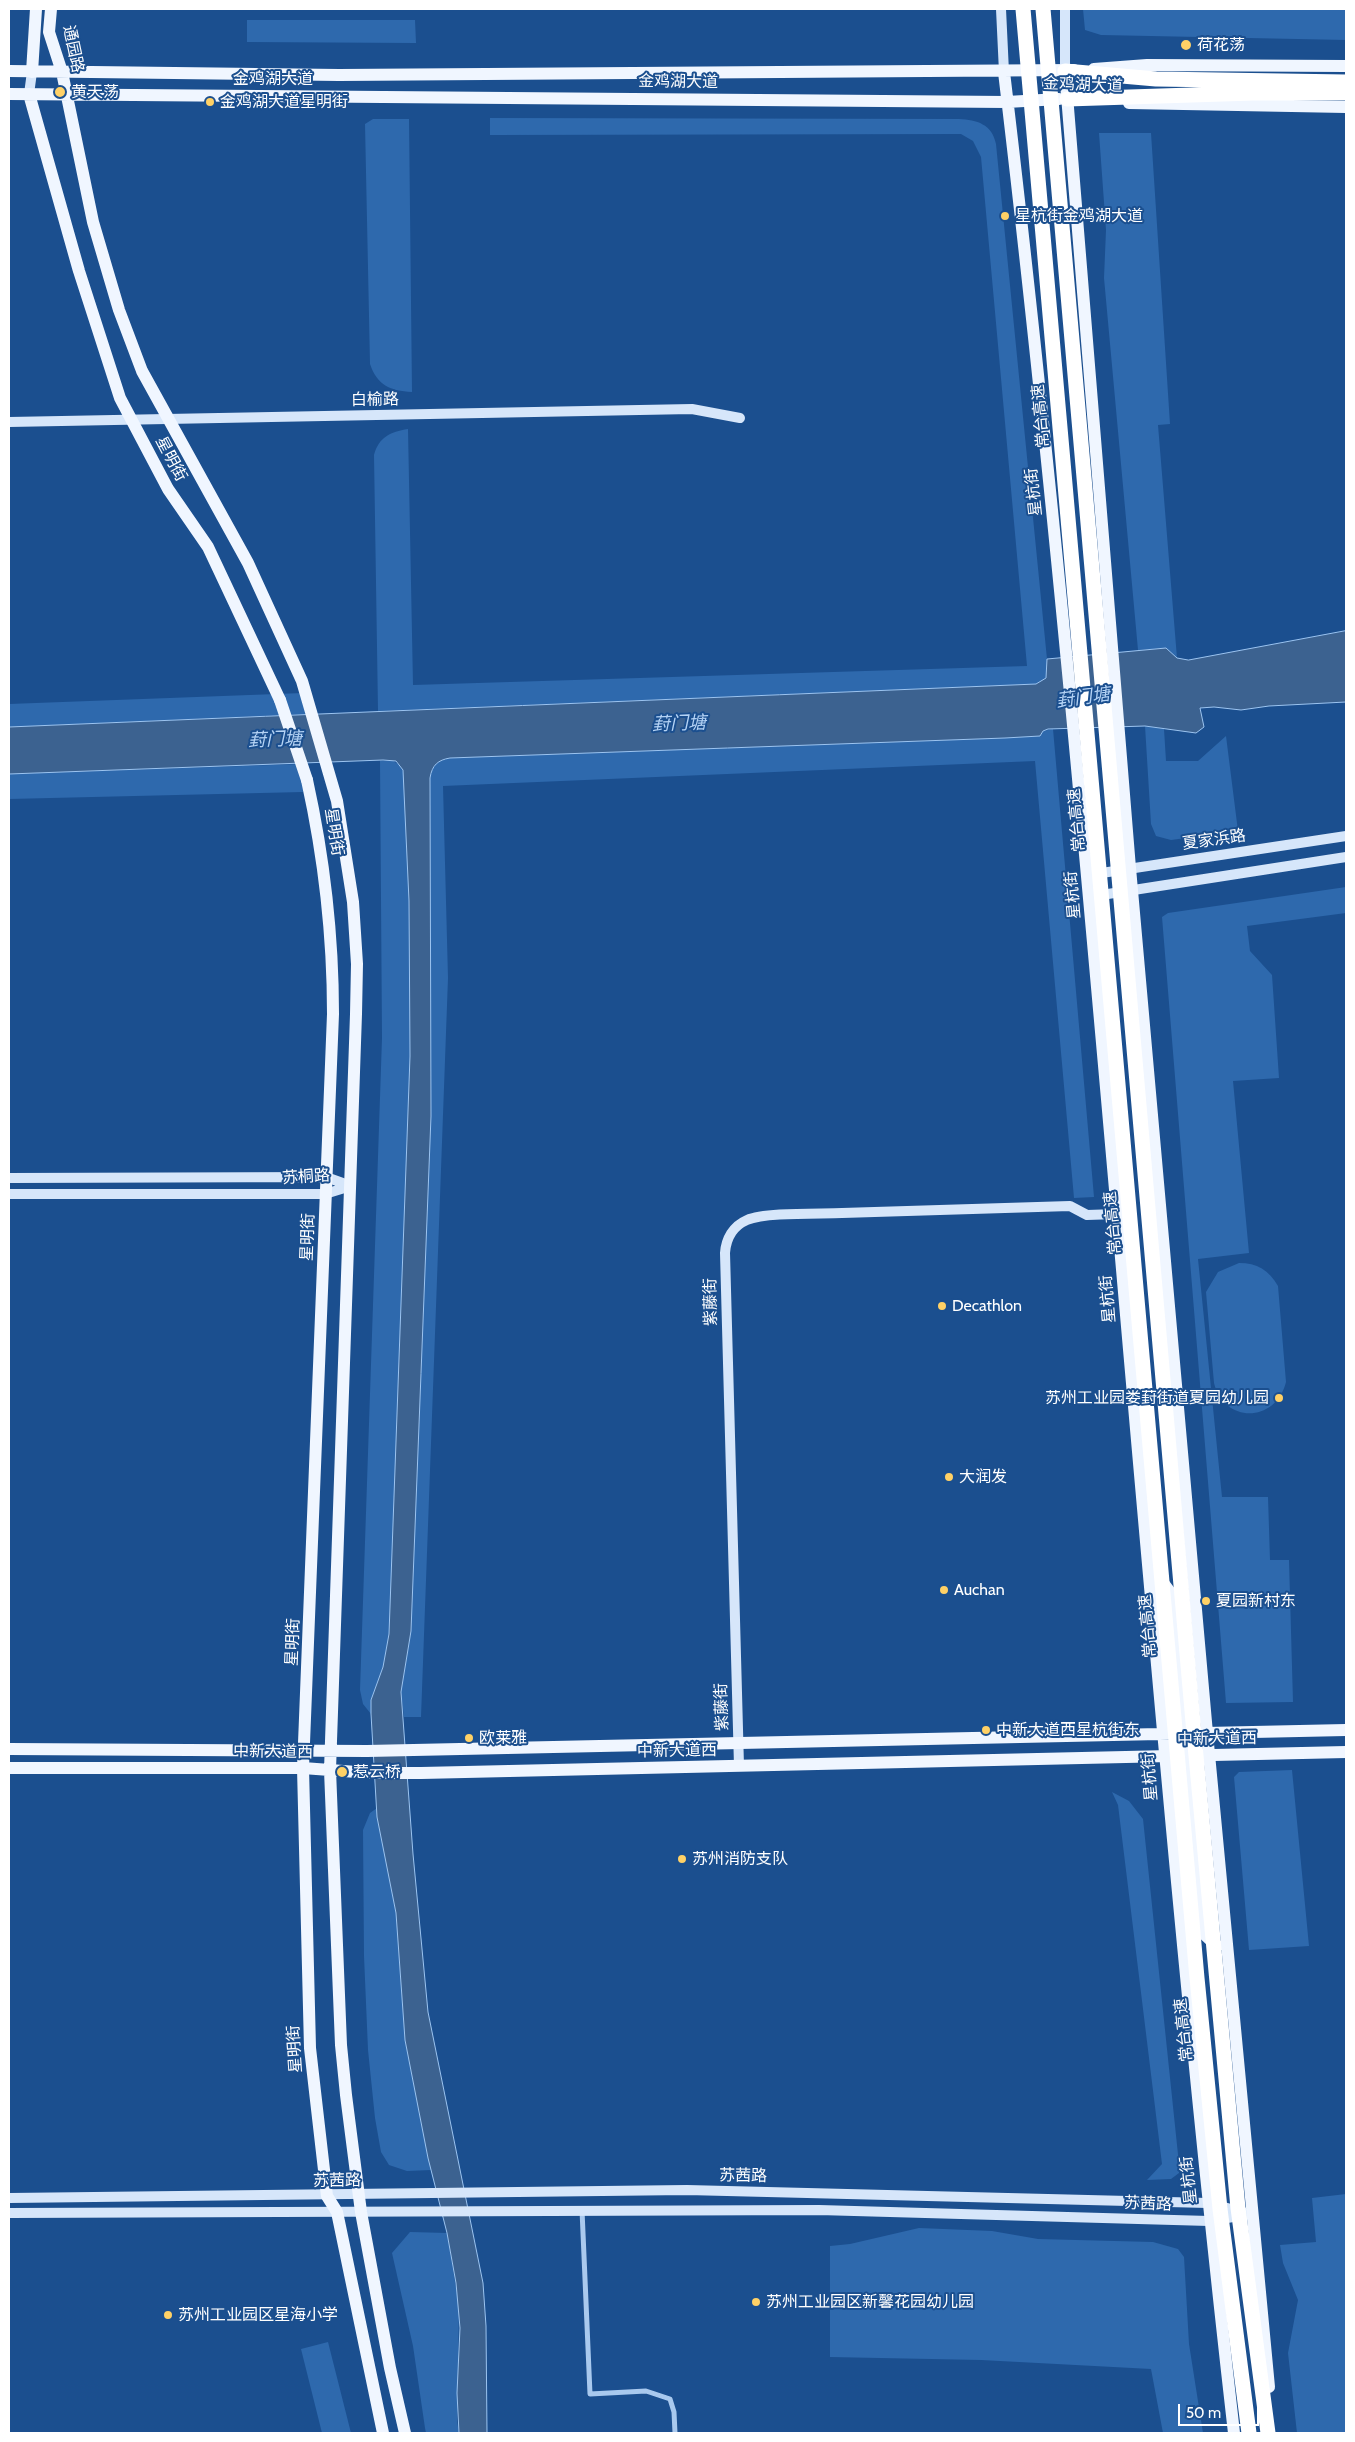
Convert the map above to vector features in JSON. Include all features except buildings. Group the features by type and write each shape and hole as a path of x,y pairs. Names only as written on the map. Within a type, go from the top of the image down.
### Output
{"highway":[{"name":"常台高速","path":"1023,9 1197,1978 1220,2209 1249,2433"},
{"path":"1043,9 1196,1755 1238,2208 1268,2433"},
{"path":"1065,71 1346,93"},
{"path":"1067,99 1346,82"}],"main road":[{"name":"通园路","path":"29,94 36,9"},
{"name":"通园路","path":"51,9 49,32 62,72 66,95"},
{"path":"1001,9 1004,72"},
{"path":"1065,9 1067,99 1130,868 1206,1733 1274,2433"},
{"name":"金鸡湖大道","path":"9,71 349,75 1004,72 1065,71 1147,65 1346,66"},
{"name":"星杭街","path":"1004,72 1067,651 1164,1756 1209,2221 1234,2433"},
{"name":"金鸡湖大道","path":"9,94 1008,102 1067,99 1153,104 1346,107"},
{"name":"星明街","path":"29,94 79,271 120,398 168,490 208,547 280,700 307,780 328,900 333,953 333,1014 304,1768 310,2048 327,2196 337,2212 383,2433"},
{"name":"星明街","path":"66,95 93,222 119,310 142,371 248,563 302,681 337,801 353,902 357,964 330,1770 341,2045 358,2195 390,2368 405,2433"},
{"name":"白榆路","path":"9,422 692,409 740,418"},
{"name":"夏家浜路","path":"1087,875 1346,836"},
{"path":"1089,897 1346,857"},
{"name":"苏桐路","path":"9,1178 326,1177 351,1186"},
{"name":"苏桐路","path":"9,1194 326,1194 351,1186"},
{"name":"紫藤街","path":"739,1766 725,1253 726,1242 732,1231 742,1222 756,1217 824,1213 1070,1206 1087,1215 1117,1214"},
{"path":"1147,1560 1173,1596 1186,1734 1209,1755"},
{"name":"中新大道西","path":"9,1749 367,1751 1346,1730"},
{"path":"1162,1734 1188,1756 1204,1933 1228,1956"},
{"name":"中新大道西","path":"9,1768 304,1768 370,1773 421,1773 1346,1752"},
{"name":"苏茜路","path":"9,2198 327,2196 687,2190 1208,2203 1252,2214"},
{"name":"苏茜路","path":"9,2213 819,2210 1209,2221 1252,2214"}],"street":[{"path":"582,2210 590,2394 646,2391 670,2399 674,2412 674,2433"}],"shaded area":[{"path":"1083,9 1346,9 1346,40 1101,35 1085,30"},
{"path":"247,20 415,20 416,43 247,42"},
{"path":"490,118 959,119 983,124 991,132 996,144 1047,659 1047,671 1043,681 1036,684 378,711 374,455 379,444 386,436 408,429 413,685 1027,666 981,157 973,141 961,134 490,135"},
{"path":"373,119 409,119 412,392 385,386 376,377 370,364 365,124"},
{"path":"1099,133 1151,133 1170,424 1158,425 1177,658 1166,648 1138,650 1104,278 1106,230"},
{"path":"303,693 305,714 9,727 9,704"},
{"path":"1145,726 1164,729 1166,761 1198,761 1226,736 1238,831 1171,840 1156,836 1151,824"},
{"path":"1053,729 1094,1197 1074,1198 1035,761 443,786 448,978 421,1717 404,1717 401,1692 411,1631 431,1116 430,778 434,766 442,760 450,758 1005,738 1039,736 1043,731"},
{"path":"392,760 402,767 404,778 409,901 410,1056 389,1634 383,1667 371,1700 371,1714 363,1704 360,1690 382,1038 380,761"},
{"path":"302,764 303,792 9,799 9,774"},
{"path":"1346,887 1346,913 1247,926 1250,951 1272,975 1279,1078 1233,1081 1249,1253 1198,1259 1222,1497 1268,1497 1270,1560 1289,1560 1293,1702 1226,1703 1162,917 1168,913"},
{"path":"1239,1263 1251,1264 1262,1268 1278,1286 1286,1382 1280,1395 1272,1405 1261,1411 1250,1413 1239,1412 1228,1406 1220,1396 1214,1383 1206,1292 1218,1272"},
{"path":"1292,1770 1309,1946 1249,1950 1234,1777 1239,1772"},
{"path":"1112,1792 1129,1801 1143,1819 1179,2164 1179,2173 1171,2179 1147,2180 1162,2164 1118,1805"},
{"path":"377,1808 396,1913 405,2040 431,2170 407,2171 389,2165 381,2152 375,2118 368,2050 364,1956 363,1830 370,1813"},
{"path":"1346,2194 1346,2433 1297,2433 1288,2353 1298,2300 1283,2263 1280,2245 1316,2242 1312,2198"},
{"path":"919,2228 992,2231 1038,2239 1153,2242 1178,2249 1184,2257 1189,2344 1203,2433 1163,2433 1151,2369 981,2360 830,2357 830,2246 850,2244"},
{"path":"410,2232 447,2233 459,2306 457,2421 459,2433 426,2433 413,2346 392,2253"},
{"path":"328,2342 351,2433 322,2433 301,2349"}],"water":[{"name":"葑门塘","path":"1346,631 1346,702 1269,706 1241,710 1214,707 1200,708 1204,727 1196,733 1145,726 1048,729 1043,731 1040,736 1005,738 450,758 439,762 432,770 430,778 431,1116 411,1631 401,1692 413,1854 428,2012 483,2283 486,2326 487,2433 459,2433 457,2393 460,2328 456,2283 447,2233 428,2158 405,2040 396,1913 377,1817 371,1714 371,1700 383,1667 389,1634 410,1056 409,901 403,770 396,761 383,760 9,774 9,727 1036,684 1046,678 1047,659 1166,648 1177,658 1188,660"}],"place":[{"name":"荷花荡","path":"1186,45"},
{"name":"黄天荡","path":"60,92"},
{"name":"金鸡湖大道星明街","path":"210,102"},
{"name":"星杭街金鸡湖大道","path":"1005,216"},
{"name":"Decathlon","path":"942,1306"},
{"name":"苏州工业园娄葑街道夏园幼儿园","path":"1279,1398"},
{"name":"大润发","path":"949,1477"},
{"name":"Auchan","path":"944,1590"},
{"name":"夏园新村东","path":"1206,1601"},
{"name":"中新大道西星杭街东","path":"986,1730"},
{"name":"欧莱雅","path":"469,1738"},
{"name":"惹云桥","path":"342,1772"},
{"name":"苏州消防支队","path":"682,1859"},
{"name":"苏州工业园区新馨花园幼儿园","path":"756,2302"},
{"name":"苏州工业园区星海小学","path":"168,2315"}]}
